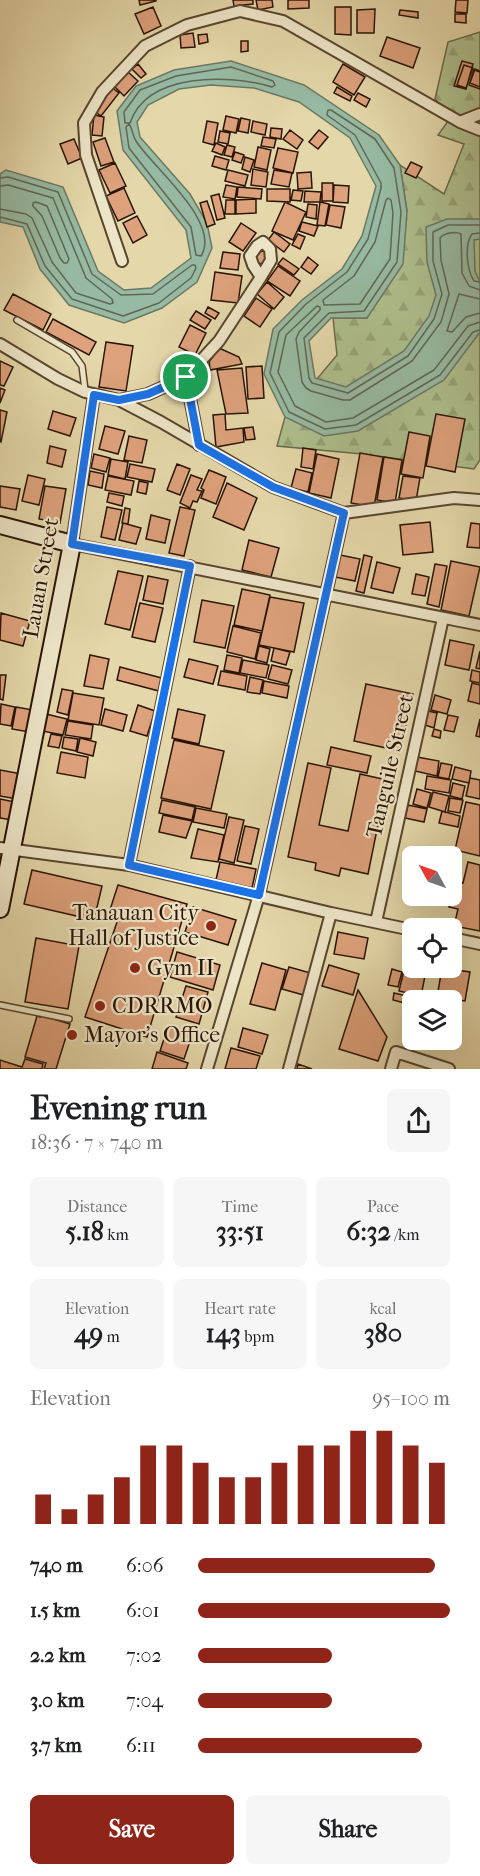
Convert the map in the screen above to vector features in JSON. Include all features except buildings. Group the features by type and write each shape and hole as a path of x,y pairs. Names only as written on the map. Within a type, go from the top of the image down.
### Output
{"street":[{"path":"122,261 86,155 84,123 102,93 145,46 188,25 240,11 283,21 460,122 480,130"},
{"path":"460,122 480,114"},
{"path":"119,400 148,394 186,377 219,341 261,277"},
{"path":"0,344 58,379 89,393 119,400 273,487 344,513 454,498 480,500"},
{"path":"186,377 199,445"},
{"name":"Lauan Street","path":"0,909 6,849 72,544 89,393"},
{"path":"207,1069 259,895 344,513"},
{"path":"0,525 72,544 480,625"},
{"path":"129,865 190,566"},
{"name":"Tanguile Street","path":"376,922 443,618"},
{"path":"6,849 129,865 402,928"},
{"path":"289,1069 331,913"},
{"path":"462,940 480,944"},
{"path":"391,1069 396,1052 449,1069"}],"lane":[{"path":"17,320 72,352 82,366 89,393"},
{"path":"0,1005 69,1019"}],"green space":[{"path":"480,32 480,460 474,469 362,454 277,446 285,417 337,355 333,318 367,318 407,211 400,165 444,194 464,144 438,135 451,117 435,99 448,42"}],"water":[{"path":"231,61 304,85 379,135 400,165 407,212 403,264 367,318 331,318 309,341 315,378 346,387 404,351 429,316 436,295 427,262 426,227 447,219 480,219 480,239 474,240 475,271 480,282 480,332 444,380 358,431 324,436 285,417 264,374 273,329 302,300 342,269 362,236 376,186 350,138 299,102 254,88 211,85 179,89 148,105 137,122 140,137 190,194 207,223 212,248 197,282 162,308 124,323 69,305 40,269 23,227 0,222 0,174 6,170 63,187 98,271 124,290 151,288 191,258 186,230 123,150 117,111 136,86 174,70"}],"place":[{"name":"Tanauan City Hall of Justice","path":"211,926"},
{"name":"Gym II","path":"135,968"},
{"name":"CDRRMO","path":"100,1006"},
{"name":"Mayor's Office","path":"72,1035"}],"route":[{"path":"186,377 199,445 273,487 344,513 259,895 129,865 190,566 72,544 94,395 119,400 148,394 186,377"}]}
